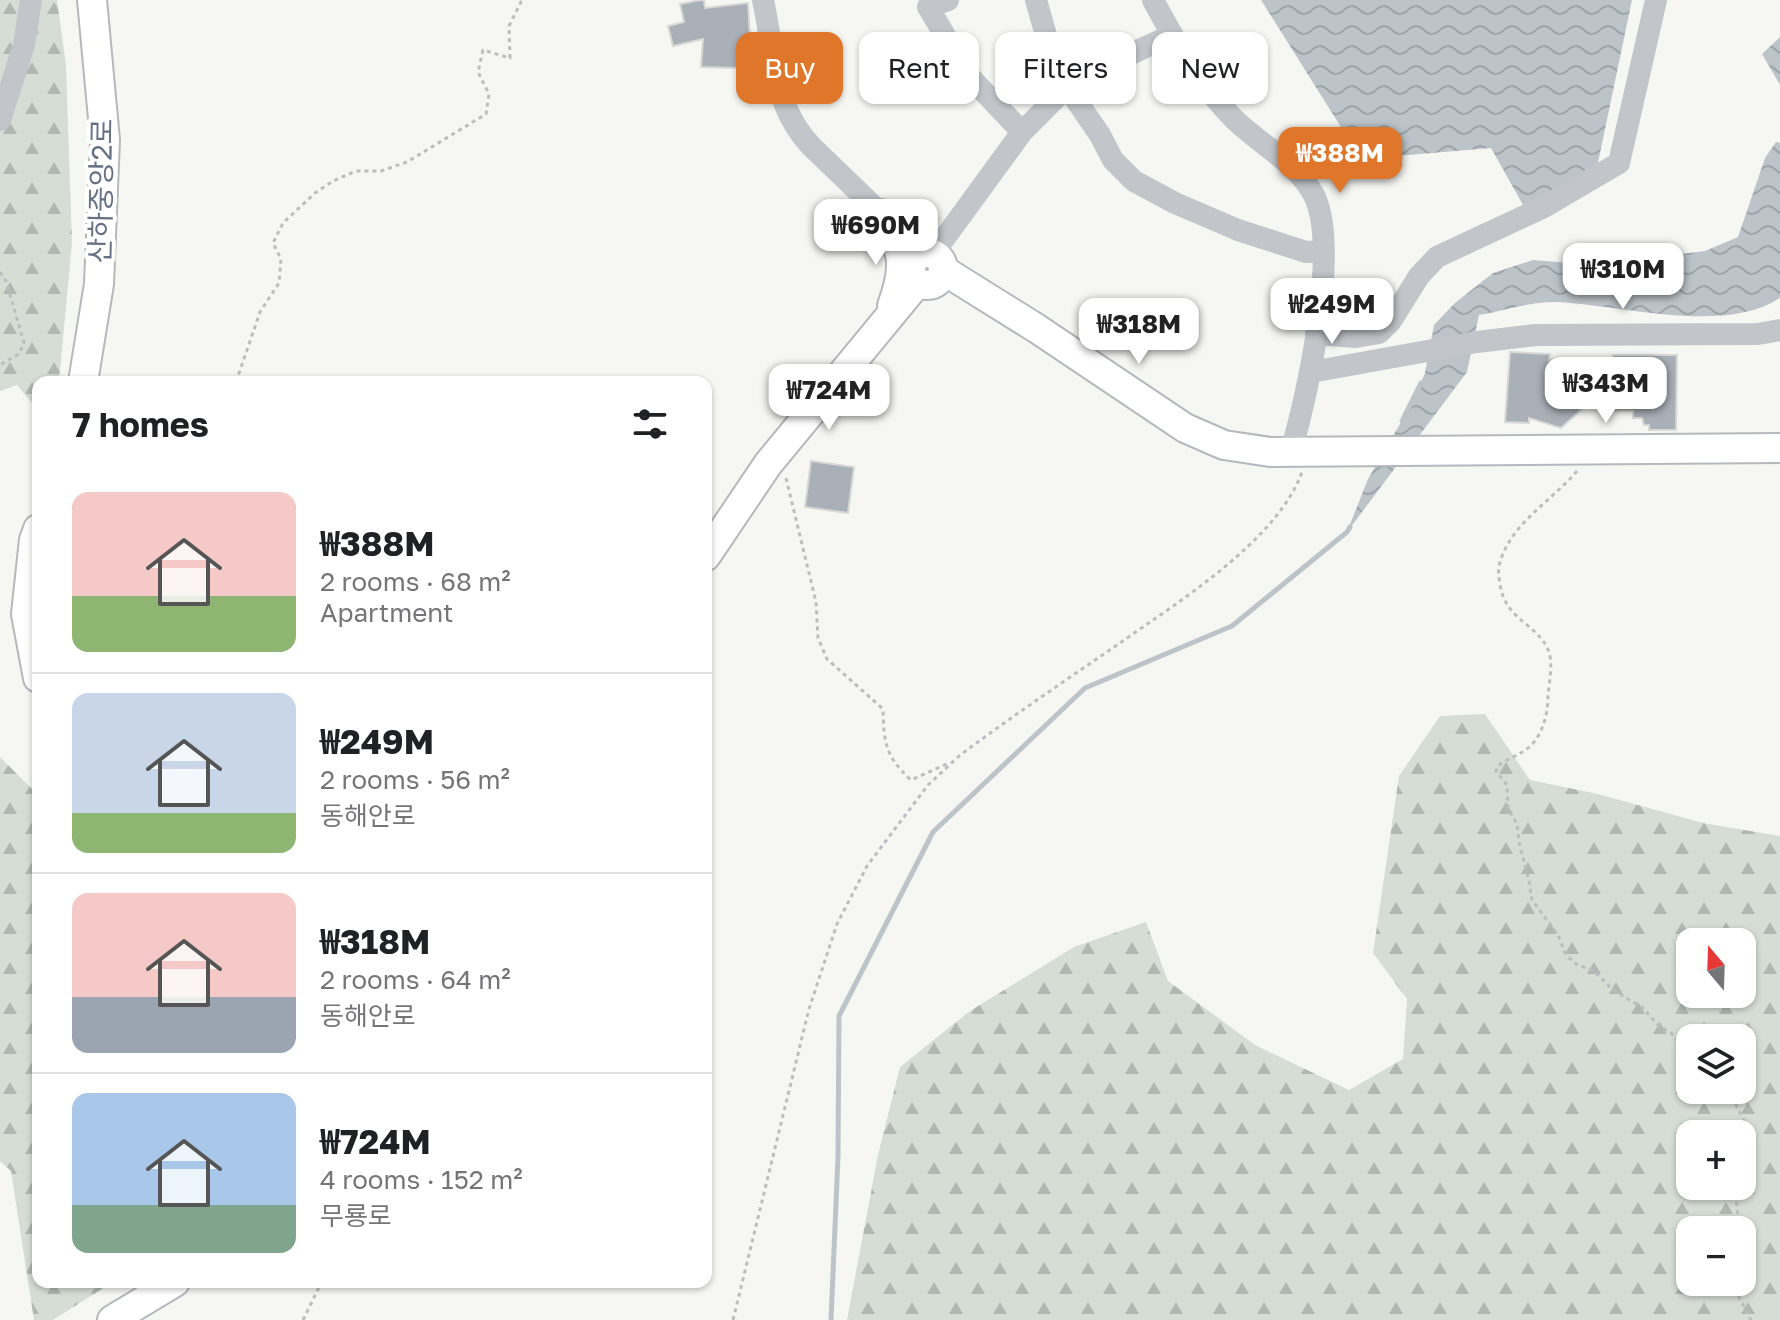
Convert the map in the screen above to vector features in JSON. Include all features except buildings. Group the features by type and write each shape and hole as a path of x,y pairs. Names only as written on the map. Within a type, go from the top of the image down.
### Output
{"main road":[{"name":"산하중앙2로","path":"84,376 99,284 105,140 92,0"},
{"path":"880,214 892,233 902,262 902,277 889,317"},
{"path":"712,547 779,451 929,265 1196,434 1240,449 1433,453 1780,448"},
{"path":"32,558 26,614 32,646"},
{"path":"112,1320 165,1288"}],"street":[{"path":"0,120 24,45 31,0"},
{"path":"948,0 928,7 969,76 1022,132"},
{"path":"1036,0 1045,32"},
{"path":"1153,0 1170,32"},
{"path":"1316,334 1356,337 1379,333 1391,321 1419,276 1437,257 1544,207 1619,163 1656,0"},
{"path":"766,4 787,115 805,140 929,265 1022,132 1050,104"},
{"path":"1079,104 1113,160 1134,181 1175,203 1238,230 1306,252 1323,251"},
{"path":"1220,104 1303,179 1319,203 1323,251 1316,334 1300,452"},
{"path":"1311,372 1477,342 1536,335 1758,334 1780,330"}],"path":[{"path":"238,376 260,312 279,283 281,259 273,243 283,223 333,181 356,171 381,171 407,162 486,114 489,94 478,72 483,50 510,58 509,26 522,0"},
{"path":"0,272 6,281 24,343 19,354 0,365"},
{"path":"779,451 816,602 818,638 827,659 883,709 884,742 893,764 911,780 954,761"},
{"path":"1592,451 1574,475 1522,525 1506,545 1498,570 1505,606 1550,653 1548,704 1540,731 1534,742 1498,766 1496,771 1507,785 1508,809 1517,824 1522,863 1532,900 1558,935 1561,948 1574,963 1595,972 1613,990 1643,1008 1659,1026 1676,1038"},
{"path":"733,1320 809,1009 837,924 867,866 928,785 954,761 1210,580 1256,538 1298,483 1300,452"},
{"path":"303,1320 319,1288"},
{"path":"1738,1296 1751,1320"}],"green space":[{"path":"0,0 57,0 66,65 72,243 59,376 32,376 32,403 17,385 0,391"},
{"path":"1485,714 1530,780 1598,794 1703,823 1780,836 1780,1320 847,1320 878,1155 900,1067 970,1011 1074,947 1146,922 1168,981 1255,1045 1349,1090 1403,1059 1407,999 1373,953 1399,776 1440,716"},
{"path":"0,757 32,789 32,1288 104,1288 53,1320 34,1320 11,1171 0,1161"}],"water":[{"path":"1261,0 1632,0 1595,177 1523,205 1491,148 1361,159"},
{"path":"1780,37 1780,85 1762,54"},
{"path":"1776,142 1780,143 1780,298 1757,309 1730,315 1671,315 1547,302 1479,315 1467,372 1347,532 1368,479 1411,405 1425,373 1434,325 1455,303 1493,273 1533,260 1594,265 1705,251 1738,237 1765,158"}],"waterway":[{"path":"1402,421 1421,383"},
{"path":"831,1320 838,1157 839,1016 933,832 1085,688 1232,626 1350,527"}]}
